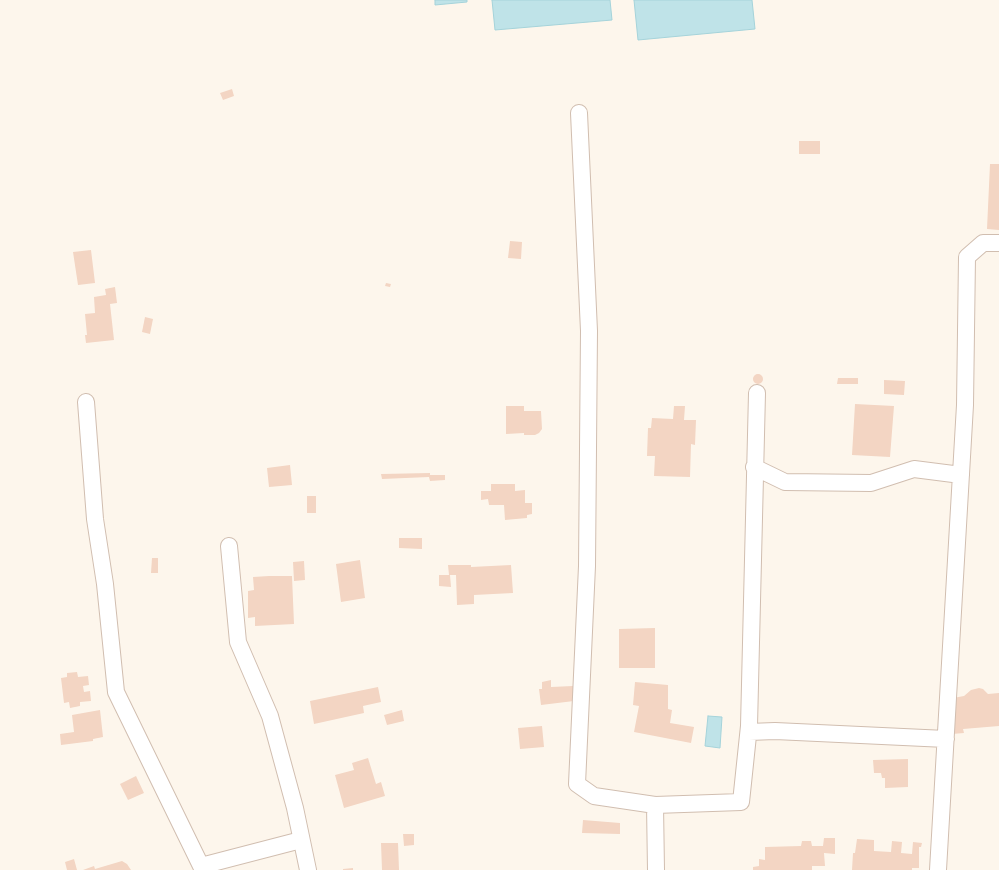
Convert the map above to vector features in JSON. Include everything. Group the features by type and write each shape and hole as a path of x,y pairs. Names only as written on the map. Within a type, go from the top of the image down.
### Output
{"street":[{"path":"579,113 589,331 586,566 577,784 594,796 655,805 741,802 749,732 754,467 757,393"},
{"path":"938,870 965,405 968,257 983,243 999,243"},
{"path":"86,402 94,519 105,584 116,692 200,866 301,840"},
{"path":"754,467 785,482 871,483 914,469 961,475"},
{"path":"229,546 238,642 270,716 295,808 308,870"},
{"path":"749,732 775,731 946,739"},
{"path":"655,805 656,870"}],"water":[{"path":"435,0 467,0 467,2 435,5"},
{"path":"492,0 610,0 612,20 495,30"},
{"path":"634,0 752,0 755,29 638,40"},
{"path":"708,716 722,717 720,748 705,746"}],"building":[{"path":"232,89 234,96 223,100 220,93"},
{"path":"799,141 820,141 820,154 799,154"},
{"path":"990,164 999,164 999,230 987,229"},
{"path":"510,241 522,242 521,259 508,258"},
{"path":"91,250 95,283 78,285 73,252"},
{"path":"386,283 391,284 390,287 385,286"},
{"path":"115,287 117,303 110,304 114,340 86,343 85,335 87,335 85,314 95,313 94,297 106,295 105,289"},
{"path":"145,317 153,319 150,334 142,332"},
{"path":"756,374 760,374 763,379 760,384 756,384 753,381 753,377"},
{"path":"838,378 858,378 858,384 837,384"},
{"path":"884,380 905,381 904,395 884,394"},
{"path":"855,404 894,406 890,457 852,455"},
{"path":"506,406 524,406 524,411 541,411 542,429 535,435 524,435 524,433 506,434"},
{"path":"674,406 685,406 684,420 696,420 695,445 691,444 690,477 654,476 655,456 647,456 648,428 651,428 652,418 673,419"},
{"path":"290,465 292,485 269,487 267,468"},
{"path":"430,473 430,475 445,475 445,480 430,481 429,477 382,479 381,474"},
{"path":"491,484 515,484 515,491 525,490 525,503 532,503 532,514 527,515 527,518 505,520 504,505 489,505 488,499 481,500 481,491 491,491"},
{"path":"307,496 316,496 316,513 307,513"},
{"path":"399,538 422,538 422,549 399,548"},
{"path":"152,558 158,558 158,573 151,573"},
{"path":"360,560 365,598 341,602 336,564"},
{"path":"304,561 305,580 294,581 293,562"},
{"path":"448,565 471,565 471,567 511,565 513,593 474,595 474,604 457,605 456,575 450,575 451,587 439,586 439,575 449,575"},
{"path":"292,576 294,624 255,626 255,617 248,618 248,591 254,590 253,577"},
{"path":"655,628 655,668 619,668 619,629"},
{"path":"77,672 78,677 88,676 89,685 83,686 84,692 90,691 91,701 80,702 80,706 70,708 69,702 64,703 61,678 67,677 67,673"},
{"path":"551,680 551,687 573,686 574,701 541,705 539,689 542,689 542,682"},
{"path":"635,682 668,685 668,709 672,710 670,723 694,727 691,743 634,732 639,706 633,705"},
{"path":"378,687 381,702 363,706 364,713 314,724 310,701"},
{"path":"979,688 983,689 988,694 999,693 999,726 963,729 964,733 952,734 953,698 964,696 971,690"},
{"path":"100,710 103,737 93,739 93,741 61,745 60,734 74,732 72,715"},
{"path":"402,710 404,721 387,725 384,715"},
{"path":"542,726 544,747 520,749 518,728"},
{"path":"368,758 376,784 381,782 385,796 344,808 335,775 354,770 352,763"},
{"path":"908,759 908,787 885,788 885,778 882,778 881,773 874,773 873,760"},
{"path":"136,776 144,793 128,800 120,784"},
{"path":"583,820 620,823 620,834 582,833"},
{"path":"403,834 414,834 414,845 404,846"},
{"path":"824,838 835,838 835,854 824,853 825,866 812,866 812,870 753,870 753,867 759,866 759,859 765,860 765,847 801,846 802,841 811,841 812,846 823,846"},
{"path":"857,839 874,840 874,851 891,852 892,841 902,842 901,853 912,854 913,842 922,843 921,847 919,847 919,868 912,868 912,870 852,870 853,853 855,853"},
{"path":"381,843 398,843 399,870 382,870"},
{"path":"74,859 77,870 67,870 65,862"},
{"path":"122,861 127,864 131,870 83,870 94,866 95,869"},
{"path":"353,868 353,870 343,870 343,869"}]}
